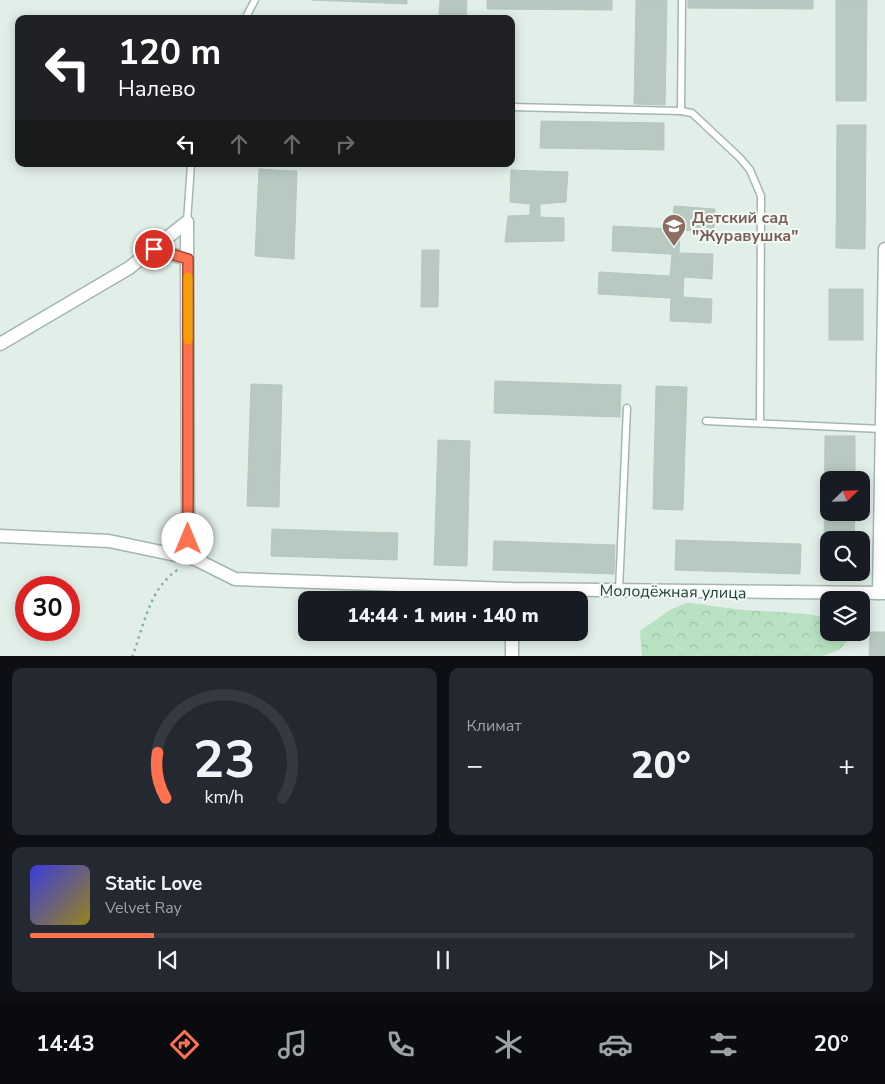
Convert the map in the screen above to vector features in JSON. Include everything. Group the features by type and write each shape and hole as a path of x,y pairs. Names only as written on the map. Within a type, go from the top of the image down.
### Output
{"street":[{"path":"0,344 129,268 187,222"},
{"path":"187,222 188,539 195,559"},
{"path":"154,249 188,259"},
{"path":"882,593 885,249"},
{"name":"Молодёжная улица","path":"0,536 108,541 195,559 235,579 457,591"},
{"name":"Молодёжная улица","path":"588,591 882,593"},
{"path":"512,641 512,656"}],"lane":[{"path":"247,15 255,0"},
{"path":"681,110 682,0"},
{"path":"515,107 681,110 692,113 740,158 750,170 761,196 760,423"},
{"path":"187,222 191,167"},
{"path":"620,590 627,408"},
{"path":"706,421 882,429"}],"path":[{"path":"132,656 141,628 160,586 175,571 195,559"}],"green space":[{"path":"686,603 818,616 820,616 820,641 847,641 839,650 823,656 642,656 640,631 670,610"}],"building":[{"path":"312,0 407,0 407,4"},
{"path":"440,0 467,0 466,15 439,15"},
{"path":"487,0 612,0 612,10 487,9"},
{"path":"636,0 667,0 665,105 634,104"},
{"path":"688,0 813,0 813,9 688,8"},
{"path":"836,0 867,0 866,101 836,101"},
{"path":"541,121 664,123 664,150 540,148"},
{"path":"837,125 866,125 865,249 836,248"},
{"path":"259,169 297,171 294,259 255,256"},
{"path":"511,170 568,172 566,202 540,204 540,217 564,218 564,241 505,242 508,216 530,215 530,204 510,202"},
{"path":"674,206 715,209 714,232 680,230 679,253 713,254 712,279 684,277 683,297 712,299 711,323 670,321 671,298 598,294 599,272 670,276 672,254 612,251 613,226 673,229"},
{"path":"422,250 439,250 438,307 421,307"},
{"path":"829,289 863,289 863,340 829,340"},
{"path":"495,381 621,385 620,417 494,413"},
{"path":"251,384 282,385 279,507 247,506"},
{"path":"656,386 687,387 683,510 653,509"},
{"path":"825,436 855,436 855,471 825,471"},
{"path":"438,440 470,441 467,566 434,565"},
{"path":"824,521 855,521 854,531 824,531"},
{"path":"272,529 398,533 397,560 271,556"},
{"path":"676,540 801,544 800,574 675,570"},
{"path":"494,541 615,545 614,574 493,570"},
{"path":"870,632 885,632 885,656 869,656"}],"slow traffic":[{"path":"188,277 188,340"}],"place":[{"name":"Детский сад \"Журавушка\"","path":"674,247"}],"route":[{"path":"154,249 188,259 188,539"}]}
